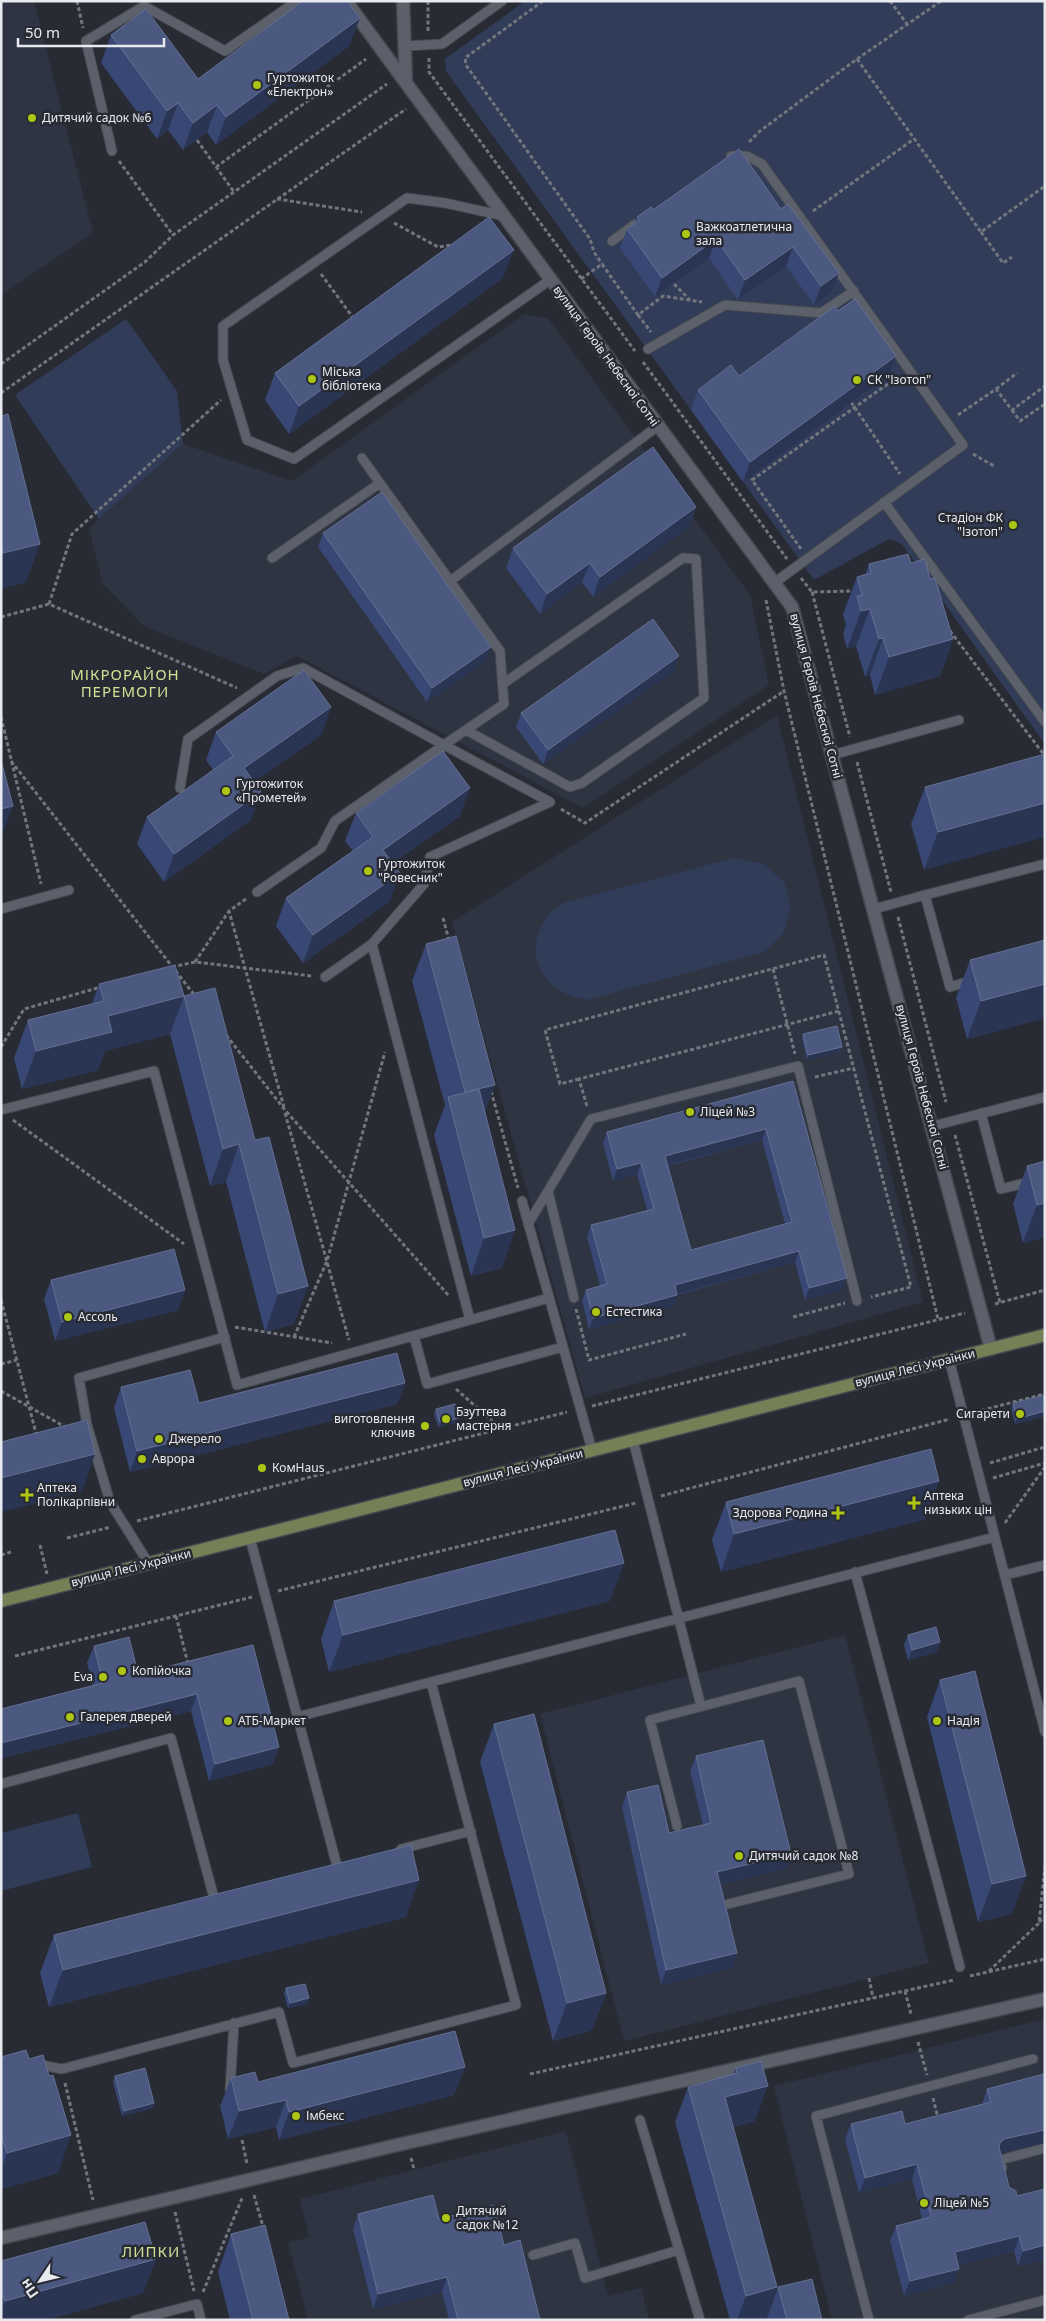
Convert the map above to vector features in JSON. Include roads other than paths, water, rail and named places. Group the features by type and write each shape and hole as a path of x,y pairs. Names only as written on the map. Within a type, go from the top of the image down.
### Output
{"main road":[{"name":"вулиця Лесі Українки","path":"1,1601 1045,1335"}],"street":[{"name":"вулиця Героїв Небесної Сотні","path":"346,1 792,607 982,1308 991,1349"},
{"path":"403,1 403,79"},
{"path":"1,2238 406,2142 1045,1999"}],"lane":[{"path":"112,151 86,41 144,6 225,51 297,1"},
{"path":"404,46 442,44 502,1"},
{"path":"727,159 747,156 762,164 963,445 807,557 774,583"},
{"path":"504,216 445,203 407,198 223,326 223,360 247,440 294,459 550,280"},
{"path":"612,241 644,218"},
{"path":"648,349 725,305 821,313 854,291"},
{"path":"450,582 658,426"},
{"path":"257,892 321,848 335,821 504,704 504,683 500,651 362,458"},
{"path":"272,558 380,483"},
{"path":"884,502 1045,722"},
{"path":"466,730 570,787 582,783 704,698 696,559 683,558 504,683"},
{"path":"180,788 188,739 277,676 303,668 550,802 430,856 424,884 372,944 325,977"},
{"path":"832,755 959,720"},
{"path":"874,909 1045,864"},
{"path":"1,909 69,890"},
{"path":"925,895 950,987 978,979"},
{"path":"372,944 470,1320"},
{"path":"528,1224 591,1119 798,1066 856,1300"},
{"path":"1,1110 154,1070 237,1385 351,1349 414,1336 549,1298"},
{"path":"933,1126 1045,1097"},
{"path":"981,1113 1001,1189 1045,1178"},
{"path":"548,1191 574,1298"},
{"path":"522,1201 592,1450"},
{"path":"414,1336 427,1384 563,1347"},
{"path":"149,1564 110,1502 88,1424 78,1378 224,1337"},
{"path":"949,1359 1045,1732"},
{"path":"70,1429 88,1424"},
{"path":"633,1440 701,1706"},
{"path":"250,1538 297,1717 332,1867 346,1864"},
{"path":"297,1717 855,1572 995,1538"},
{"path":"1005,1575 1045,1565"},
{"path":"855,1572 960,1967"},
{"path":"677,1826 650,1720 799,1681 848,1874 728,1904"},
{"path":"25,2062 62,2069 279,2012 293,2063 516,2004 431,1682"},
{"path":"1,1784 171,1738 219,1897 205,1900"},
{"path":"394,1851 471,1831"},
{"path":"230,2098 234,2023"},
{"path":"869,2320 816,2116 1033,2059"},
{"path":"640,2120 700,2320"},
{"path":"1004,2176 1000,2160 1045,2148"},
{"path":"533,2255 575,2243 586,2278 679,2250"},
{"path":"968,2320 1045,2300"},
{"path":"135,2320 198,2304 201,2320"}],"place":[{"name":"Гуртожиток «Електрон»","path":"257,85"},
{"name":"Дитячий садок №6","path":"32,118"},
{"name":"Важкоатлетична зала","path":"686,234"},
{"name":"Міська бібліотека","path":"312,379"},
{"name":"СК \"Ізотоп\"","path":"857,380"},
{"name":"Стадіон ФК \"Ізотоп\"","path":"1013,525"},
{"name":"Гуртожиток «Прометей»","path":"226,791"},
{"name":"Гуртожиток \"Ровесник\"","path":"368,871"},
{"name":"Ліцей №3","path":"690,1112"},
{"name":"Естестика","path":"596,1312"},
{"name":"Ассоль","path":"68,1317"},
{"name":"Сигарети","path":"1020,1414"},
{"name":"Бзуттева мастерня","path":"446,1419"},
{"name":"виготовлення ключив","path":"425,1426"},
{"name":"Джерело","path":"159,1439"},
{"name":"Аврора","path":"142,1459"},
{"name":"КомHaus","path":"262,1468"},
{"name":"Аптека Полікарпівни","path":"27,1495"},
{"name":"Аптека низьких цін","path":"914,1503"},
{"name":"Здорова Родина","path":"838,1513"},
{"name":"Копійочка","path":"122,1671"},
{"name":"Eva","path":"103,1677"},
{"name":"Галерея дверей","path":"70,1717"},
{"name":"АТБ-Маркет","path":"228,1721"},
{"name":"Надія","path":"937,1721"},
{"name":"Дитячий садок №8","path":"739,1856"},
{"name":"Імбекс","path":"296,2116"},
{"name":"Ліцей №5","path":"924,2203"},
{"name":"Дитячий садок №12","path":"446,2218"}],"district":[{"name":"МІКРОРАЙОН ПЕРЕМОГИ","path":"125,684"},
{"name":"ЛИПКИ","path":"151,2252"}]}
